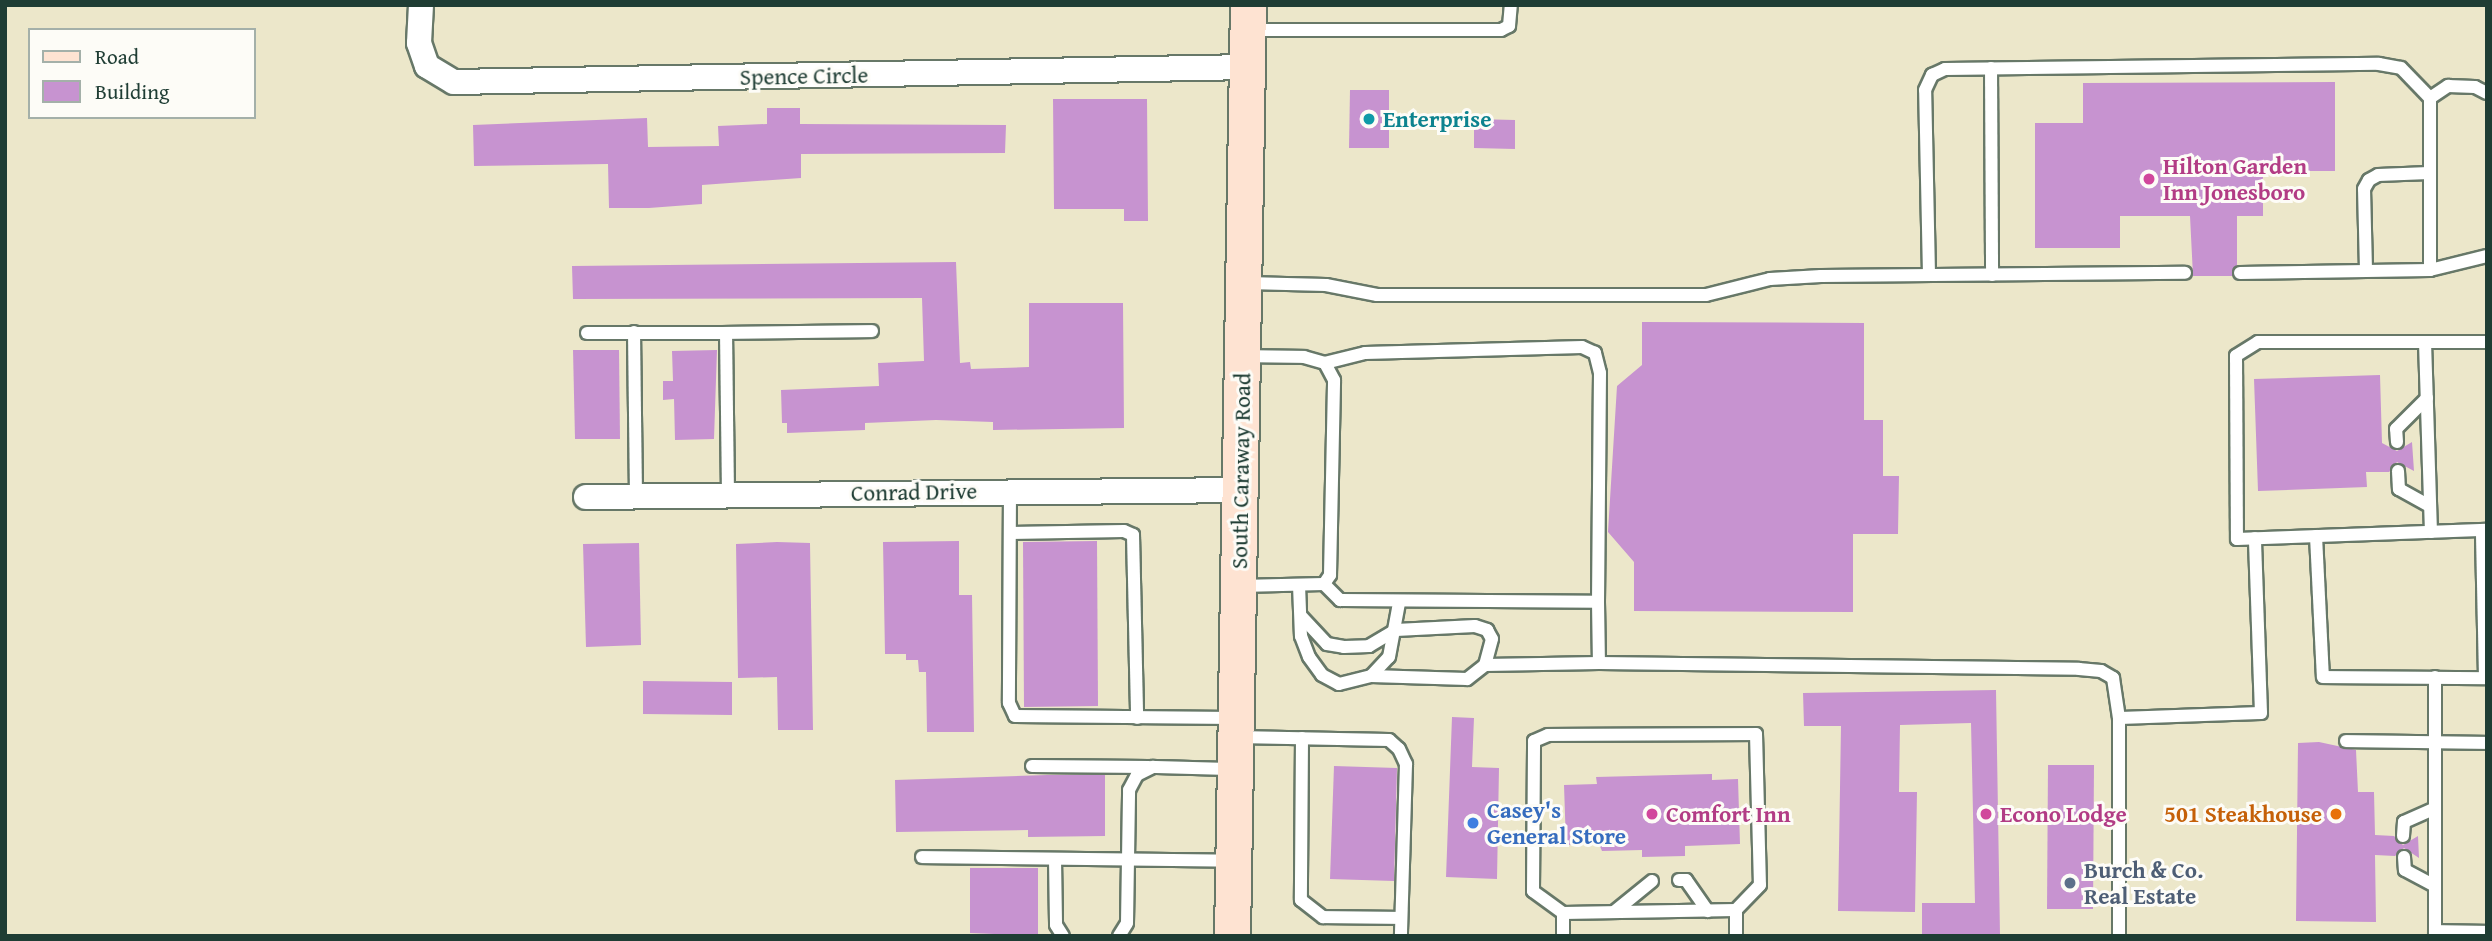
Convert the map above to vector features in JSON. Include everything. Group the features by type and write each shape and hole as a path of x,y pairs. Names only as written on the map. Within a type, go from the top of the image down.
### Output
{"main road":[{"name":"South Caraway Road","path":"1232,936 1248,18"}],"street":[{"name":"Spence Circle","path":"421,5 419,43 427,66 454,82 1248,66"},
{"name":"Conrad Drive","path":"586,497 1010,490 1241,490"}],"lane":[{"path":"1248,18 1501,30 1509,26 1511,5"},
{"path":"1929,275 1926,90 1932,75 1945,69 2379,64 2401,68 2430,98 2430,270"},
{"path":"1991,68 1993,275"},
{"path":"2430,98 2448,86 2475,86 2487,93"},
{"path":"2366,270 2364,189 2368,180 2378,175 2429,173"},
{"path":"2241,273 2430,270 2487,256"},
{"path":"1244,283 1326,285 1377,295 1693,295 1770,279 2185,273"},
{"path":"587,333 872,331"},
{"path":"634,332 636,496"},
{"path":"726,332 728,495"},
{"path":"2316,536 2323,677 2485,678 2484,531 2431,532 2255,538 2237,539 2236,356 2258,342 2487,342 2487,350"},
{"path":"2425,342 2431,532"},
{"path":"1243,356 1304,357 1325,363 1365,352 1581,347 1595,353 1600,373 1599,663"},
{"path":"1324,584 1330,575 1334,380 1325,363"},
{"path":"2397,442 2396,429 2427,398"},
{"path":"2398,471 2399,489 2430,506"},
{"path":"1010,490 1011,712 1023,719 1137,718 1236,741"},
{"path":"1010,533 1124,531 1133,535 1137,718"},
{"path":"2119,718 2261,713 2255,538"},
{"path":"1239,586 1324,584 1340,600 1399,603 1598,602"},
{"path":"1300,585 1301,636 1322,675 1339,684 1371,676 1468,679 1485,665 1492,639 1487,630 1475,626 1396,630 1368,646 1344,648 1327,645 1301,616"},
{"path":"1371,676 1389,657 1399,603"},
{"path":"1485,665 1599,663 2101,671 2112,678 2119,718 2119,936"},
{"path":"2435,677 2435,934 2487,932"},
{"path":"1736,910 1563,913 1534,891 1534,741 1548,735 1756,734 1760,885 1736,910 1736,936"},
{"path":"1302,738 1301,900 1323,917 1401,918"},
{"path":"1119,936 1127,923 1129,790 1137,775 1153,767 1236,741 1302,738 1389,740 1399,749 1406,764 1401,936"},
{"path":"2346,741 2487,743"},
{"path":"1032,766 1153,767"},
{"path":"2403,836 2404,822 2435,808"},
{"path":"922,857 1234,861"},
{"path":"2404,857 2405,870 2435,886"},
{"path":"1055,859 1056,925 1063,936"},
{"path":"1679,880 1686,880 1709,911"},
{"path":"1614,912 1652,881"},
{"path":"1563,913 1563,936"}],"building":[{"name":"Hilton Garden Inn Jonesboro","path":"2335,82 2335,171 2263,171 2263,216 2237,216 2237,265 2232,276 2193,276 2190,216 2120,216 2120,248 2035,248 2035,123 2083,123 2083,83"},
{"name":"Enterprise","path":"1350,90 1389,90 1389,148 1349,148"},
{"path":"1053,99 1147,99 1148,221 1124,221 1124,209 1054,209"},
{"path":"767,108 800,108 800,124 1006,125 1005,153 801,154 801,178 702,185 702,204 649,208 609,208 608,164 474,166 473,125 647,118 648,147 719,146 718,126 767,124"},
{"path":"1474,119 1515,120 1515,149 1474,148"},
{"path":"956,262 960,363 970,362 971,369 1029,367 1029,303 1123,303 1124,428 993,430 993,422 936,420 865,423 865,430 787,433 787,423 782,423 781,390 879,386 878,363 924,361 922,298 573,299 572,266"},
{"path":"1642,322 1864,323 1864,420 1883,420 1883,476 1899,476 1898,534 1853,534 1853,612 1634,611 1634,562 1608,532 1617,386 1642,365"},
{"path":"573,350 619,350 620,439 575,439"},
{"path":"717,350 714,439 675,440 674,399 663,400 663,381 673,381 672,351"},
{"path":"2380,375 2382,443 2397,451 2412,442 2414,471 2397,462 2389,472 2366,472 2367,487 2258,491 2254,379"},
{"path":"959,541 959,595 972,595 974,732 927,732 926,672 919,672 918,660 906,660 906,654 885,654 883,542"},
{"path":"1097,541 1098,706 1024,707 1023,542"},
{"path":"639,543 641,645 586,647 583,544"},
{"path":"810,543 813,730 778,730 777,677 738,678 736,544"},
{"path":"643,681 732,682 732,715 643,714"},
{"path":"1996,690 2000,935 1922,936 1922,903 1975,903 1971,723 1900,725 1899,792 1917,792 1915,912 1838,911 1841,726 1804,726 1803,693"},
{"name":"Casey's General Store","path":"1452,717 1474,718 1472,767 1499,768 1497,879 1446,877"},
{"name":"501 Steakhouse","path":"2319,742 2356,750 2358,792 2374,792 2375,835 2394,836 2403,845 2418,836 2419,858 2404,848 2395,856 2375,855 2376,922 2296,921 2298,743"},
{"path":"2048,765 2094,765 2093,909 2047,909"},
{"path":"1334,766 1397,768 1394,881 1330,879"},
{"name":"Comfort Inn","path":"1712,774 1712,780 1738,779 1740,844 1685,846 1685,856 1642,857 1642,850 1602,851 1599,844 1566,845 1564,785 1597,784 1596,777"},
{"path":"1105,775 1105,836 1028,837 1028,830 896,832 895,780"},
{"path":"970,868 1038,868 1038,936 970,933"}],"place":[{"name":"Enterprise","path":"1369,119"},
{"name":"Hilton Garden Inn Jonesboro","path":"2149,179"},
{"name":"Comfort Inn","path":"1652,814"},
{"name":"Econo Lodge","path":"1986,814"},
{"name":"501 Steakhouse","path":"2336,814"},
{"name":"Casey's General Store","path":"1473,823"},
{"name":"Burch & Co. Real Estate","path":"2070,883"}]}
